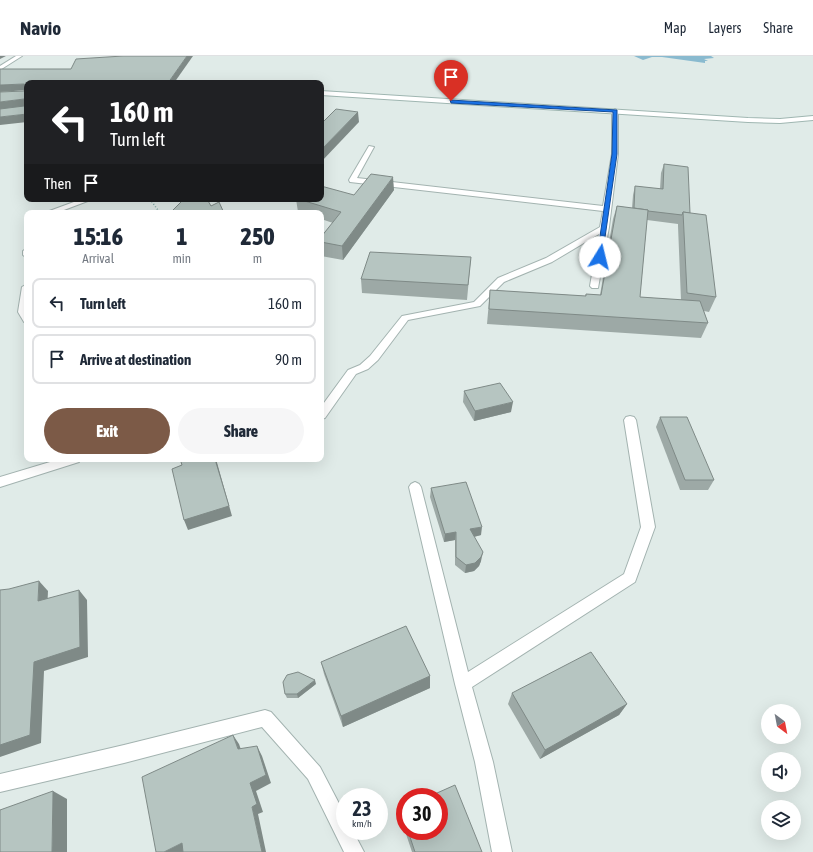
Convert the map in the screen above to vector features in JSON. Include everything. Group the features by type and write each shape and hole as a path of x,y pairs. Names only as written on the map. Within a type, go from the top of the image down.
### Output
{"street":[{"path":"0,68 20,56"},
{"path":"324,93 748,120 780,121 813,118"},
{"path":"595,286 615,154 615,111"},
{"path":"371,147 353,180 607,209"},
{"path":"57,210 80,202"},
{"path":"324,411 352,372 364,367 374,358 405,318 477,304 501,280 549,260 605,227"},
{"path":"464,684 630,578 648,526 630,420"},
{"path":"0,482 66,462"},
{"path":"415,487 484,762 502,852"},
{"path":"0,783 124,754 265,718 314,773 354,852"}],"water":[{"path":"634,56 711,56 714,58 704,59 708,61 705,61 705,63 662,57 652,57 643,60"}],"building":[{"path":"123,56 187,56 170,80 24,80 24,84 0,85 0,69 71,69 76,59"},
{"path":"24,91 24,99 0,102 0,92"},
{"path":"24,106 24,114 0,117 0,109"},
{"path":"336,109 358,112 324,147 324,121"},
{"path":"664,164 688,167 690,213 683,212 682,215 634,208 635,186 663,189"},
{"path":"371,174 393,177 342,246 324,243 324,233 341,212 308,202 324,202 324,187 354,195"},
{"path":"181,202 209,202 211,206 219,202 223,210 173,210"},
{"path":"617,206 648,210 640,297 700,301 708,323 489,309 490,290 586,296 586,294 601,295"},
{"path":"683,212 706,215 716,297 687,293"},
{"path":"370,252 471,257 468,285 361,279"},
{"path":"500,383 513,402 475,411 464,391"},
{"path":"660,417 687,417 714,480 685,480"},
{"path":"181,462 216,462 229,506 184,520 172,469 182,465"},
{"path":"466,482 482,527 470,529 483,552 481,557 475,563 466,565 456,557 456,532 445,534 431,488"},
{"path":"39,581 38,601 79,590 80,647 34,662 30,735 0,745 0,590"},
{"path":"406,626 430,676 341,716 321,662"},
{"path":"591,652 627,704 545,750 512,693"},
{"path":"298,672 315,680 297,694 285,694 283,682 287,675"},
{"path":"233,735 238,749 257,746 266,775 250,783 257,804 252,807 262,852 183,852 182,843 164,852 156,852 142,777"},
{"path":"455,785 482,852 415,852 411,840 448,840 448,788"},
{"path":"53,791 52,852 0,852 0,810"}],"route":[{"path":"451,101 615,111 615,154 600,257"}]}
